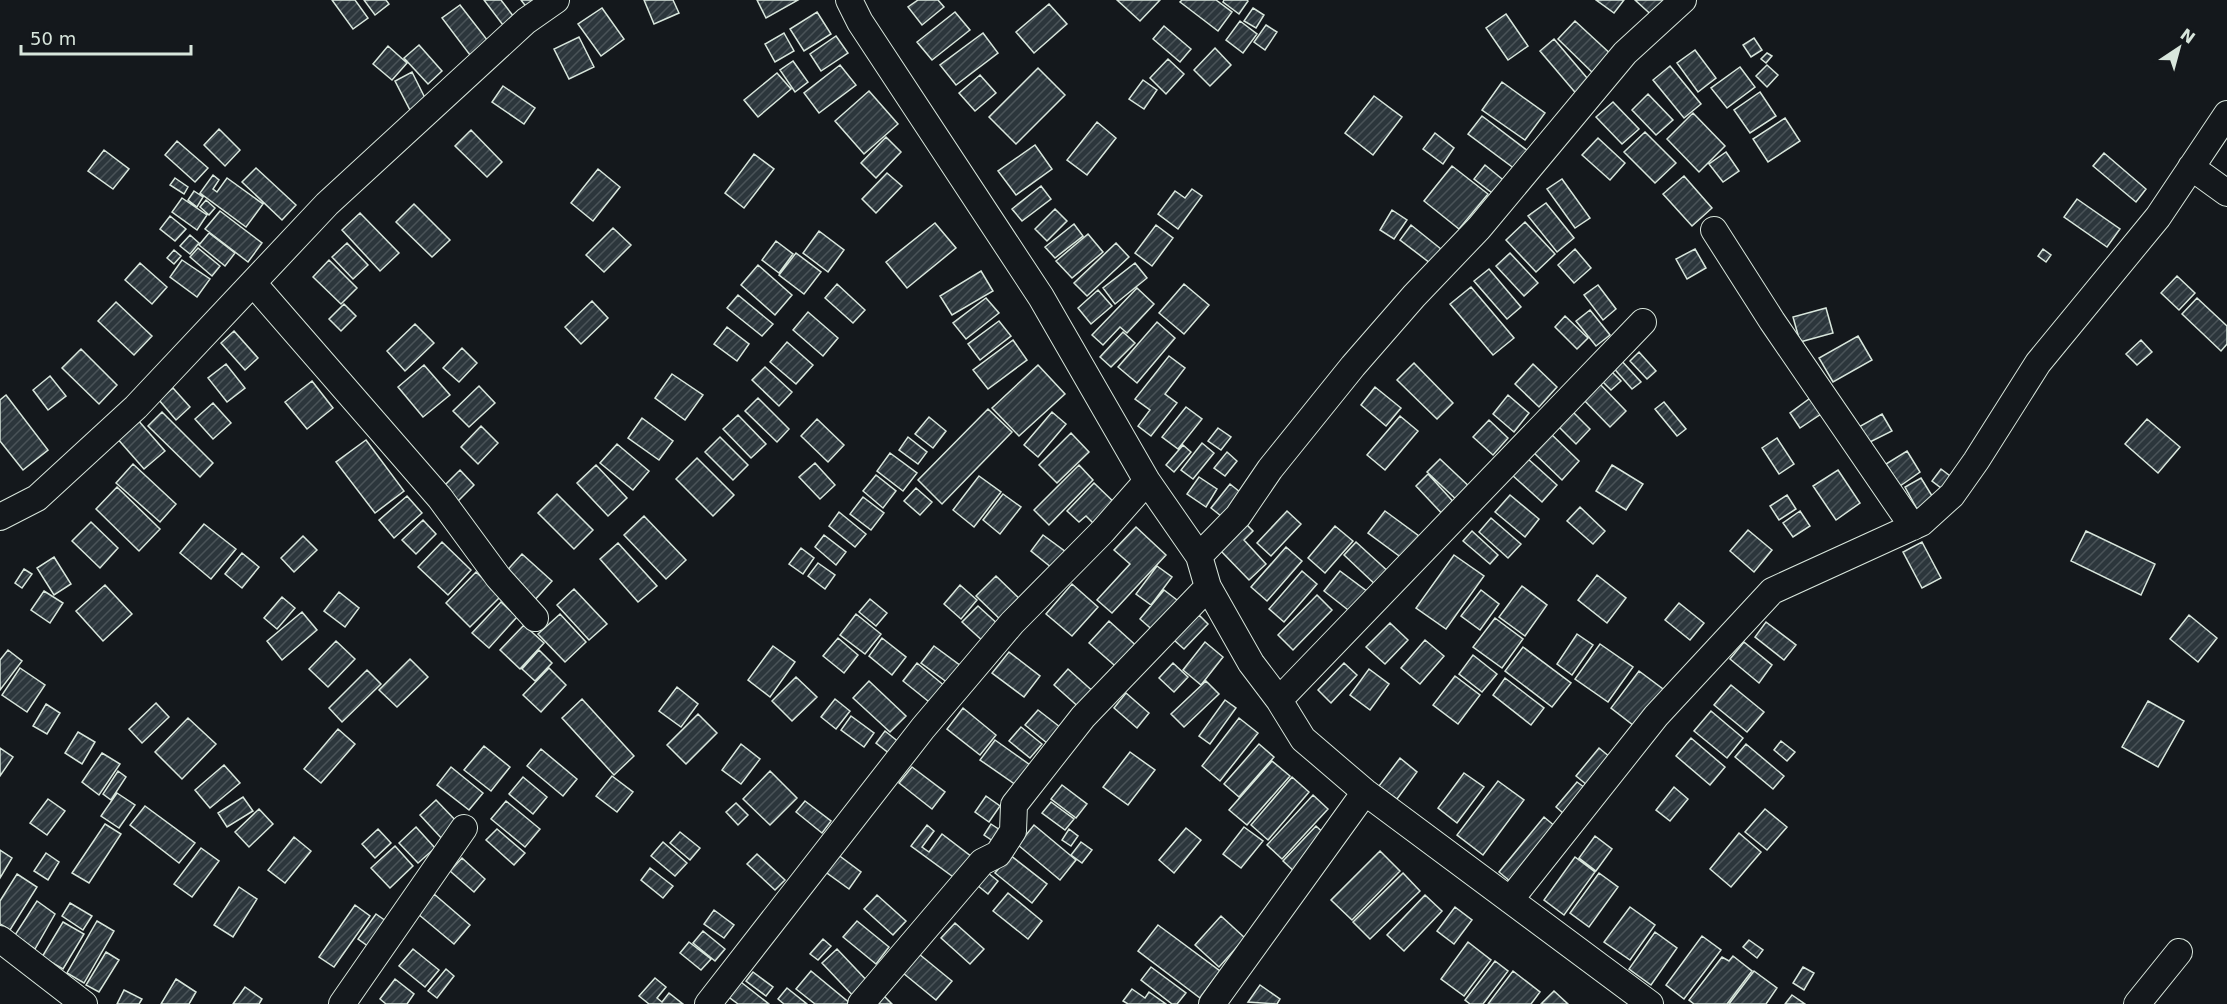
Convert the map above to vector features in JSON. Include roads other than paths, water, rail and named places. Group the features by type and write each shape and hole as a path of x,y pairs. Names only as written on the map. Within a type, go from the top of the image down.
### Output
{"street":[{"path":"0,517 37,498 136,407 327,204 526,21 556,0"},
{"path":"849,0 861,22 1041,297 1146,481 1199,556 1208,587 1251,663 1279,700 1304,739 1365,792 1650,1004"},
{"path":"1199,556 1238,516 1270,469 1353,366 1414,296 1479,228 1625,53 1683,0"},
{"path":"1510,900 1656,716 1772,591 1921,523 1952,495 2038,363 2158,217 2227,114"},
{"path":"2191,167 2227,193"},
{"path":"1714,230 1772,321 1913,527"},
{"path":"253,283 440,498 498,577 535,618"},
{"path":"1279,700 1643,322"},
{"path":"708,1004 923,728 1012,623 1102,532 1146,481"},
{"path":"861,1004 982,862 998,854 1013,831 1014,805 1083,717 1208,587"},
{"path":"1212,1004 1365,792"},
{"path":"342,1004 464,828"},
{"path":"0,939 84,1004"},
{"path":"2137,1004 2179,952"}]}
